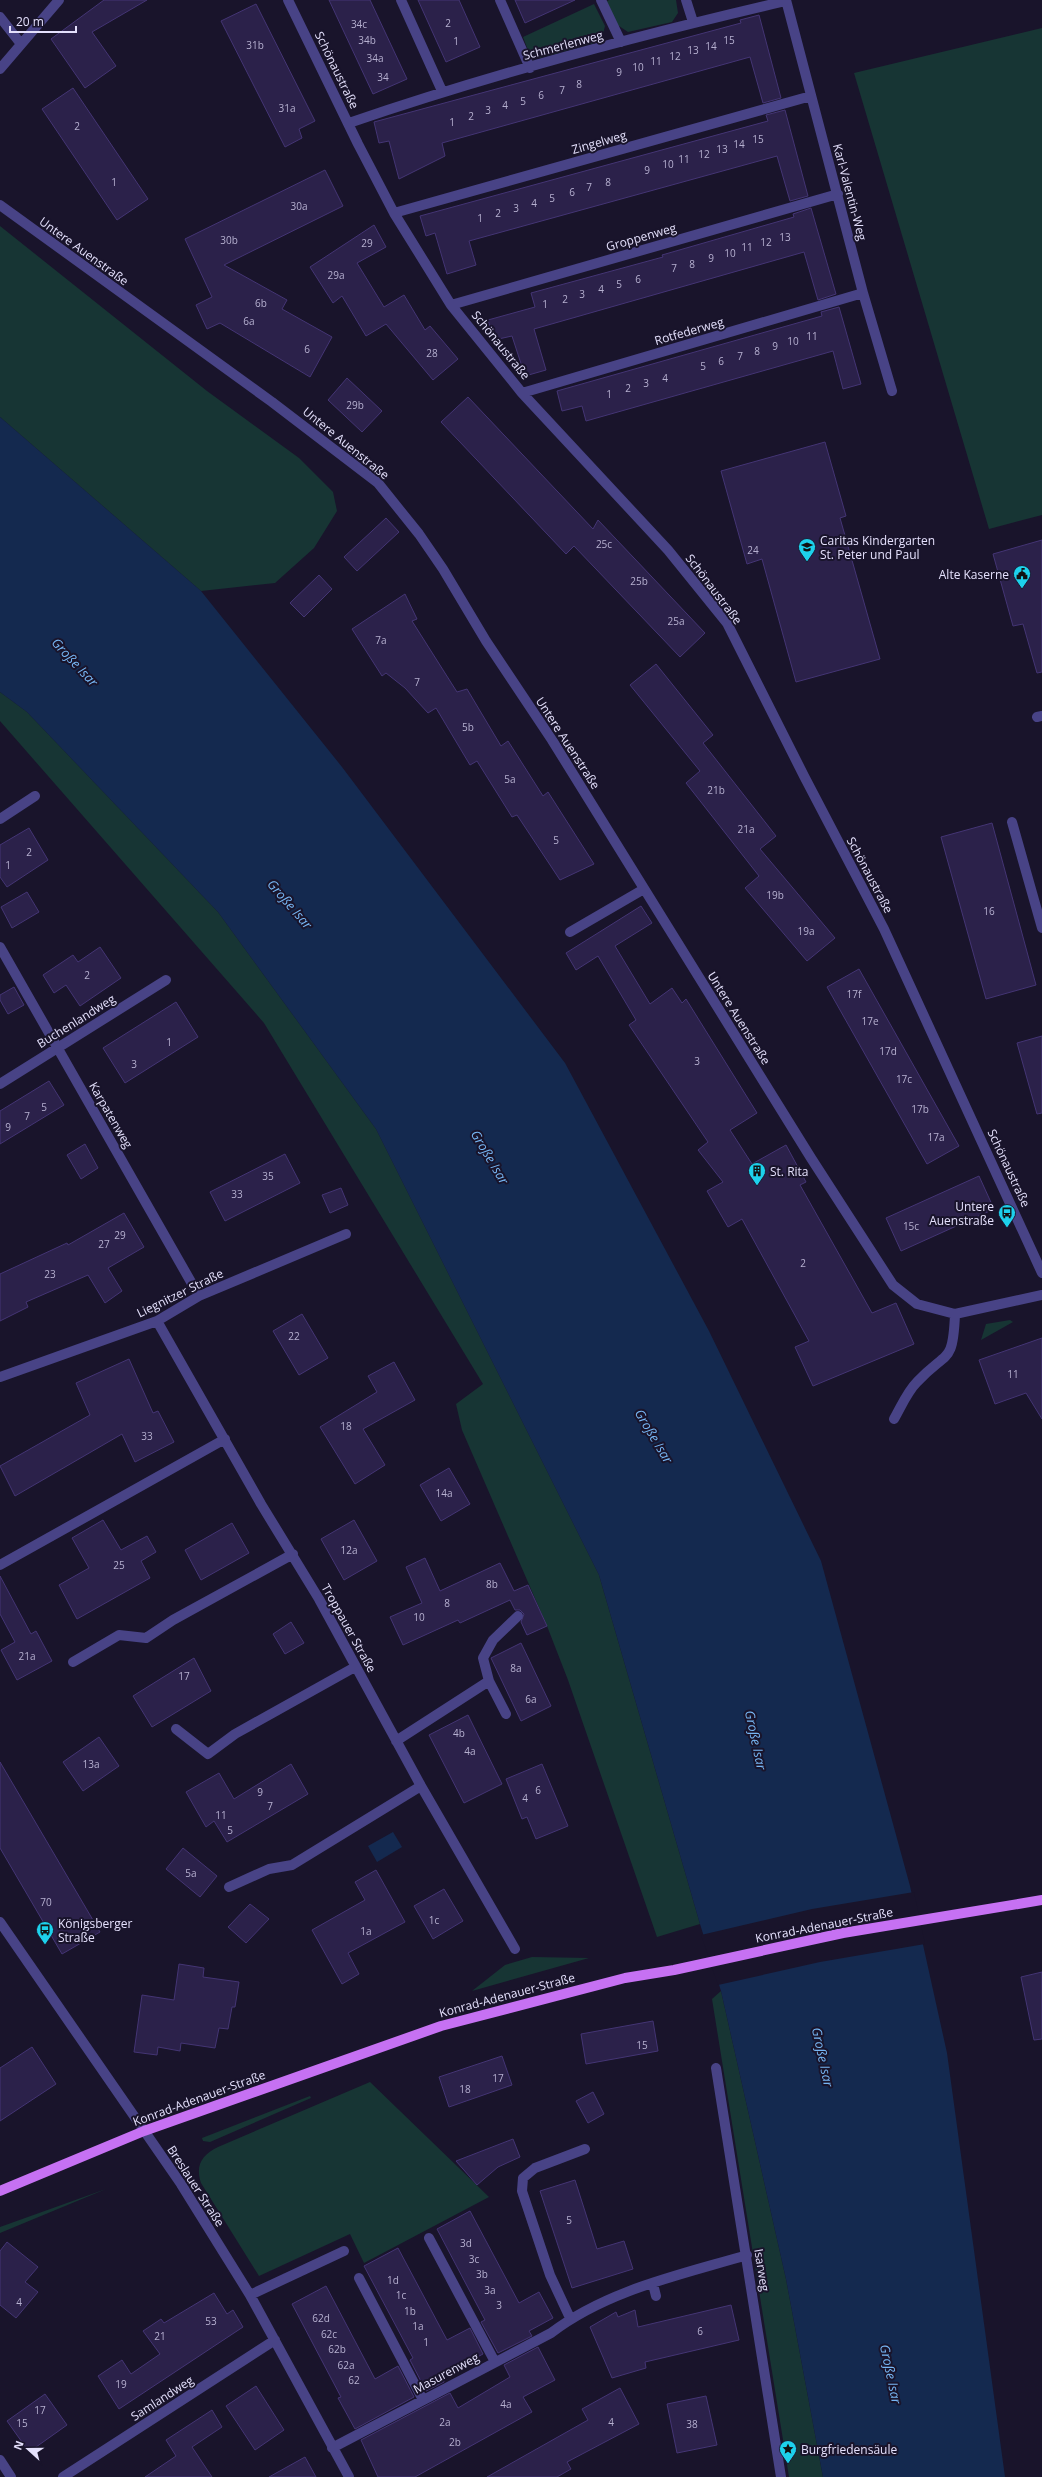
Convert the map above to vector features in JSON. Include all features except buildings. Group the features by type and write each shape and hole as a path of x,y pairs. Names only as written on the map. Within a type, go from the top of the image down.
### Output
{"main road":[{"name":"Konrad-Adenauer-Straße","path":"0,2191 144,2131 441,2026 625,1978 682,1968 843,1934 963,1912 1042,1900"}],"street":[{"path":"0,69 59,0"},
{"name":"Schönaustraße","path":"288,0 394,213 451,305 522,393 668,550 727,623 804,776 884,929 1042,1273"},
{"path":"401,0 442,91"},
{"path":"500,0 530,68"},
{"path":"601,0 621,42"},
{"path":"686,0 693,22"},
{"name":"Schmerlenweg","path":"349,123 442,91 693,22 786,0"},
{"name":"Karl-Valentin-Weg","path":"786,0 863,293 892,390"},
{"path":"0,17 21,44"},
{"name":"Zingelweg","path":"394,213 811,96"},
{"name":"Groppenweg","path":"451,305 838,194"},
{"name":"Untere Auenstraße","path":"0,205 272,402 378,483 443,569 811,1158 893,1285 917,1304 955,1314 1042,1296"},
{"name":"Rotfederweg","path":"522,393 863,293"},
{"path":"0,819 35,796"},
{"path":"1012,822 1042,928"},
{"path":"570,932 644,889"},
{"name":"Karpatenweg","path":"0,947 199,1296"},
{"name":"Buchenlandweg","path":"0,1084 166,980"},
{"name":"Liegnitzer Straße","path":"0,1377 157,1321 199,1296 346,1234"},
{"path":"894,1419 916,1383 947,1357 954,1343 955,1314"},
{"name":"Troppauer Straße","path":"157,1321 293,1554 421,1786 515,1949"},
{"path":"0,1566 225,1439"},
{"path":"73,1662 119,1635 146,1638 173,1620 293,1554"},
{"path":"506,1714 489,1682 483,1658 494,1640 518,1616"},
{"path":"176,1730 208,1754 236,1734 355,1667"},
{"path":"396,1741 489,1682"},
{"path":"229,1887 269,1869 292,1865 421,1786"},
{"name":"Breslauer Straße","path":"0,1922 181,2184 250,2295 349,2477"},
{"name":"Isarweg","path":"716,2068 747,2255 781,2477"},
{"path":"570,2318 550,2275 522,2191 523,2178 536,2168 585,2149"},
{"path":"428,2238 495,2362"},
{"path":"250,2295 344,2251"},
{"name":"Masurenweg","path":"332,2448 551,2333 570,2318 617,2296 747,2255"},
{"path":"359,2278 423,2400"},
{"path":"653,2284 656,2296"},
{"name":"Samlandweg","path":"63,2477 275,2340"},
{"path":"0,2460 11,2477"}],"green space":[{"path":"609,0 676,0 678,13 672,22 628,32 616,24 606,2"},
{"path":"594,4 605,26 602,38 598,42 540,58 528,50 523,37"},
{"path":"1042,28 1042,515 989,529 854,73"},
{"path":"0,226 207,391 299,458 333,492 337,511 314,548 275,583 201,591 0,417"},
{"path":"0,692 27,712 218,912 376,1129 599,1575 700,1924 657,1937 568,1680 547,1626 462,1430 456,1404 483,1384 264,1023 0,721"},
{"path":"1010,1320 1013,1322 981,1340 986,1324"},
{"path":"532,1957 589,1958 472,1991 505,1965"},
{"path":"721,1991 786,2279 823,2477 789,2477 712,1999"},
{"path":"370,2082 489,2197 364,2263 350,2234 259,2276 201,2183 199,2171 201,2161 208,2153 218,2147"},
{"path":"310,2096 311,2098 210,2142 203,2141 202,2138"},
{"path":"106,2189 0,2233 0,2227"}],"water":[{"name":"Große Isar","path":"0,417 201,591 342,767 565,1063 709,1331 821,1561 910,1886 947,2053 1005,2477 823,2477 786,2279 721,1991 700,1924 599,1575 376,1129 218,912 27,712 0,692"},
{"path":"393,1832 402,1847 377,1862 368,1846"}],"pier":[{"path":"914,1892 925,1944 820,1962 718,1985 701,1935 812,1909"}],"place":[{"name":"Caritas Kindergarten St. Peter und Paul","path":"807,562"},
{"name":"Alte Kaserne","path":"1022,589"},
{"name":"St. Rita","path":"757,1186"},
{"name":"Untere Auenstraße","path":"1007,1228"},
{"name":"Königsberger Straße","path":"45,1945"},
{"name":"Burgfriedensäule","path":"788,2464"}]}
